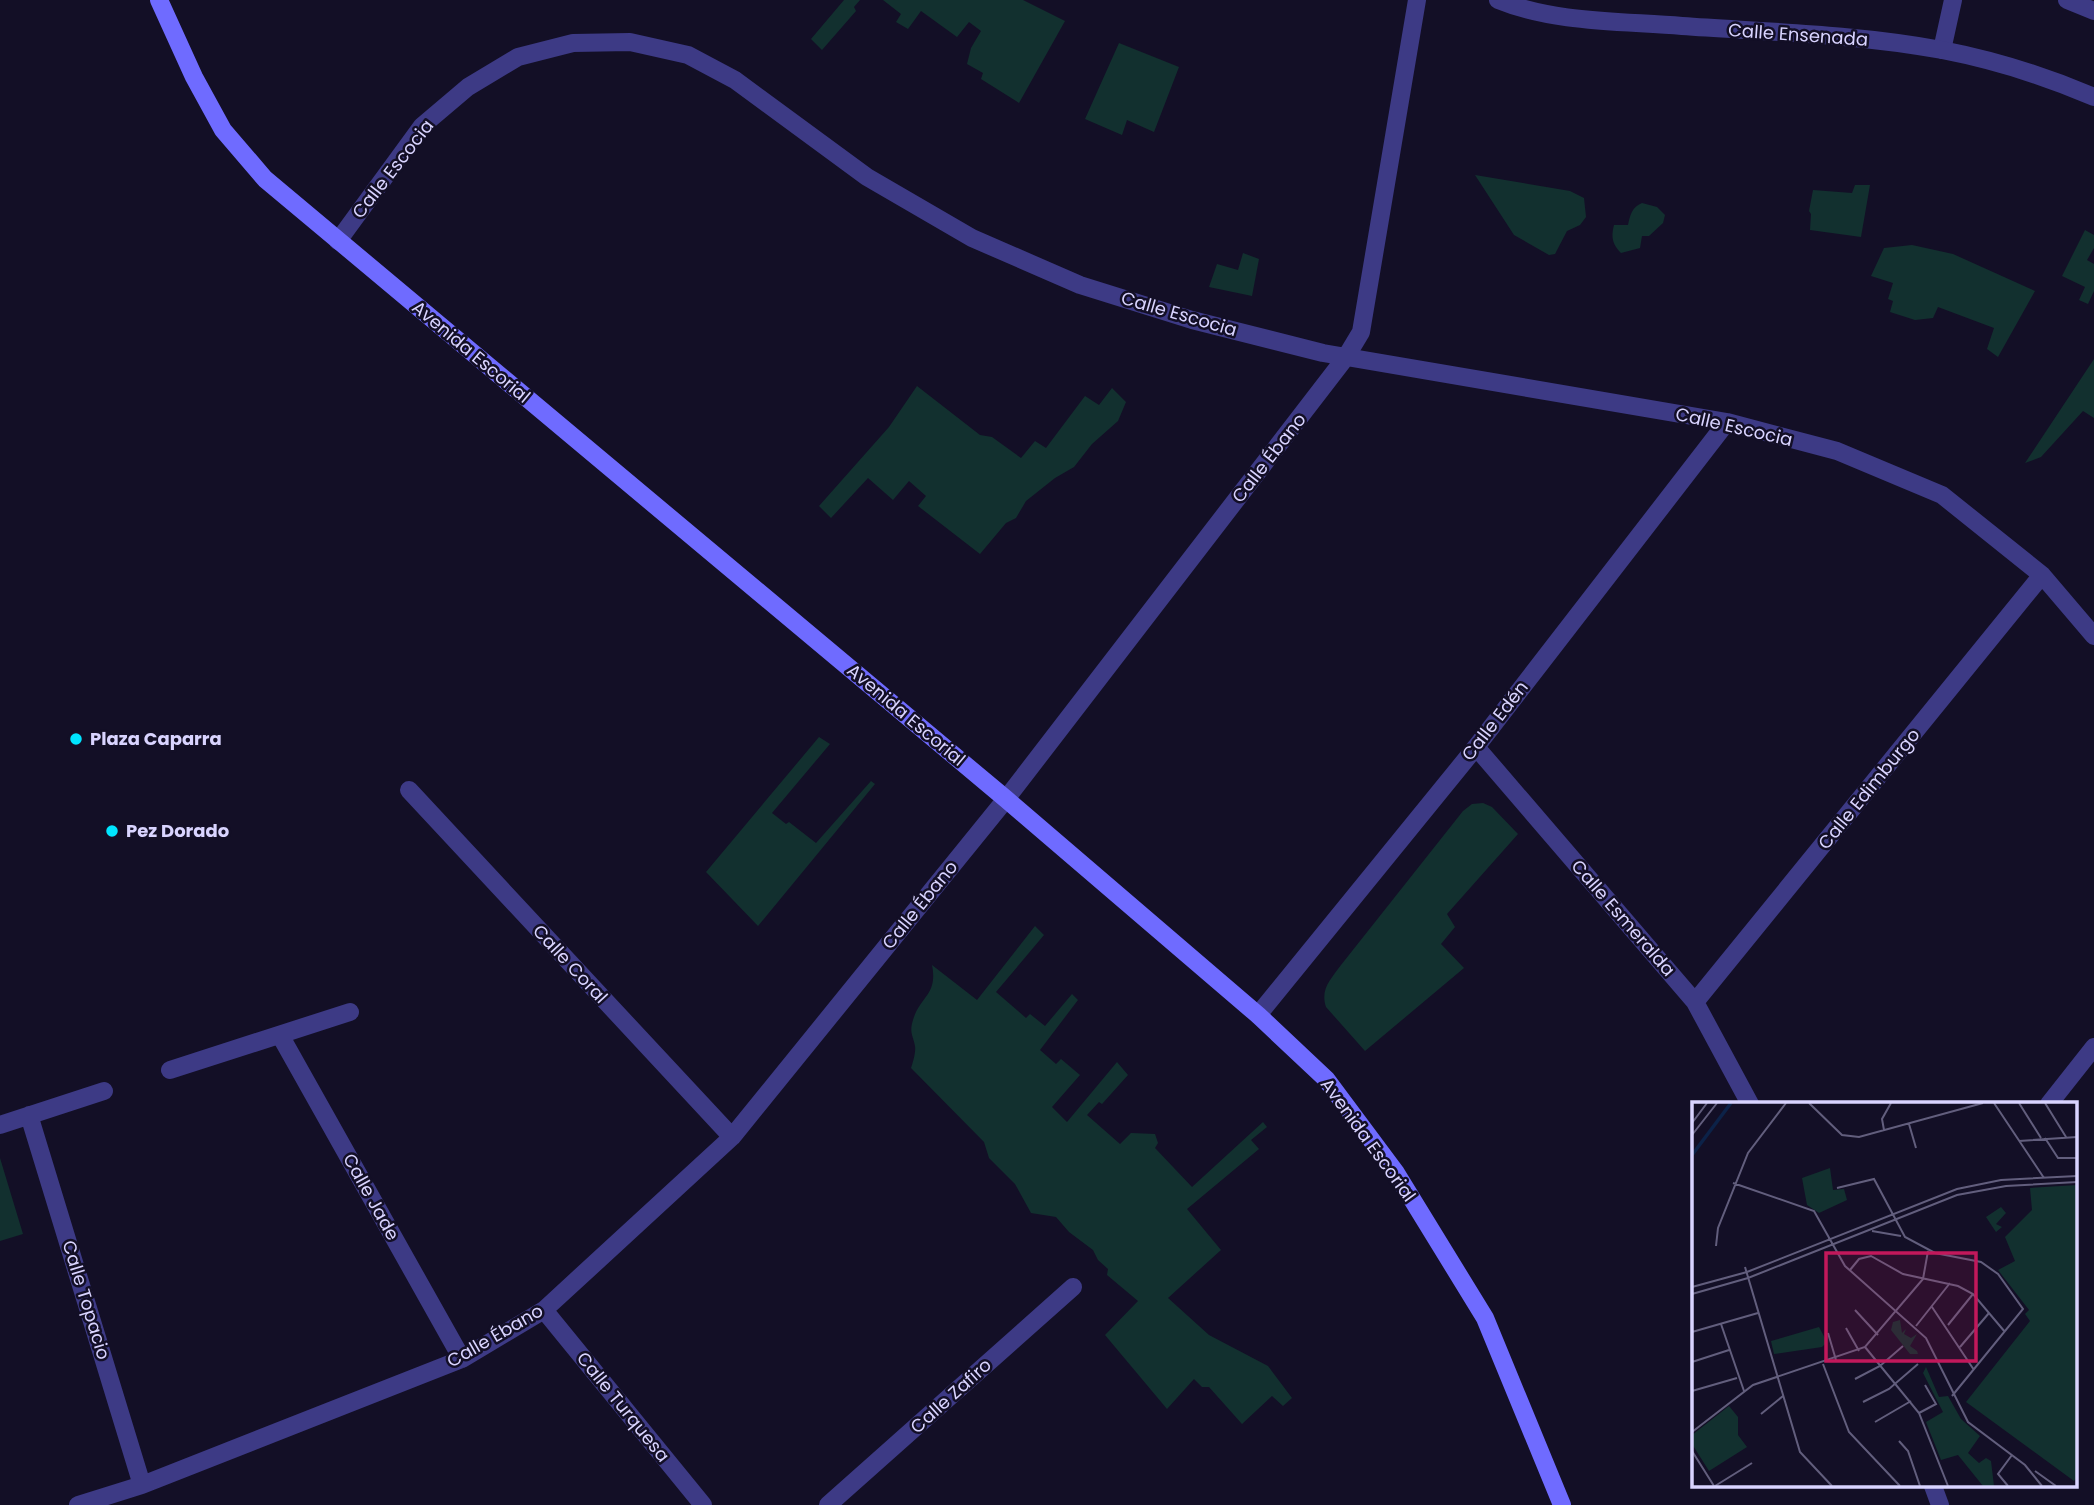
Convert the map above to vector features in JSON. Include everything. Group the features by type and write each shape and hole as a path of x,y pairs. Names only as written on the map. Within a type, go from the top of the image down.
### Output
{"street":[{"name":"Avenida Escorial","path":"159,0 194,78 223,130 265,179 1006,799 1258,1016 1326,1079 1396,1174 1485,1318 1562,1505"},
{"name":"Calle Ébano","path":"78,1505 142,1485 462,1359 544,1310 732,1137 1006,799 1346,357 1361,332 1417,0"},
{"name":"Calle Ensenada","path":"1498,0 1513,6 1569,17 1876,41 1942,50 2051,79 2094,97"},
{"path":"1942,50 1953,0"},
{"path":"2067,0 2094,11"},
{"name":"Calle Escocia","path":"338,241 422,126 468,87 518,57 573,43 630,42 688,55 735,80 867,177 972,239 1080,285 1180,316 1323,353 1727,422 1837,452 1942,495 2042,575 2094,636"},
{"name":"Calle Edén","path":"1258,1016 1476,747 1727,422"},
{"name":"Calle Edimburgo","path":"1695,1002 2042,575"},
{"name":"Calle Esmeralda","path":"1476,747 1695,1002 1750,1102"},
{"name":"Calle Coral","path":"409,790 732,1137"},
{"path":"170,1070 350,1012"},
{"name":"Calle Jade","path":"280,1035 462,1359"},
{"path":"2051,1102 2094,1047"},
{"path":"0,1125 104,1091"},
{"name":"Calle Topacio","path":"29,1115 142,1485"},
{"name":"Calle Zafiro","path":"828,1505 1073,1287"},
{"name":"Calle Turquesa","path":"544,1310 703,1505"},
{"path":"1934,1488 1941,1505"}],"green space":[{"path":"844,0 860,0 854,7 856,11 822,50 811,39"},
{"path":"883,0 1023,0 1065,21 1019,103 981,79 983,73 967,64 971,48 981,31 969,22 957,37 921,11 908,29 896,22 901,14"},
{"path":"1119,43 1179,67 1154,132 1127,120 1122,135 1085,119"},
{"path":"1475,175 1570,191 1584,198 1586,217 1580,225 1567,231 1555,254 1549,255 1514,235"},
{"path":"1855,185 1870,185 1861,237 1810,230 1809,211 1813,190 1852,193"},
{"path":"1642,203 1657,207 1665,215 1663,223 1649,236 1642,236 1640,248 1621,253 1613,240 1614,225 1628,225 1632,212"},
{"path":"2085,230 2094,235 2094,248 2087,260 2094,264 2094,291 2088,304 2079,300 2085,287 2062,276"},
{"path":"1912,245 1953,254 2035,291 1998,357 1987,349 1994,328 1938,307 1933,318 1915,320 1890,312 1893,301 1888,299 1893,283 1871,276 1884,248"},
{"path":"1243,253 1259,259 1252,296 1209,287 1217,264 1238,270"},
{"path":"2094,359 2094,418 2083,411 2041,457 2025,463"},
{"path":"917,386 980,435 992,437 1021,458 1035,441 1046,448 1085,396 1099,405 1112,388 1126,402 1118,421 1092,444 1074,467 1026,501 1016,518 1006,523 980,554 918,506 926,496 909,481 893,500 868,478 831,518 819,506 889,427"},
{"path":"819,737 830,744 772,813 786,824 789,822 816,843 871,781 875,784 758,926 706,872"},
{"path":"1483,803 1492,807 1518,834 1447,914 1455,927 1441,944 1464,968 1365,1051 1326,1007 1324,995 1328,984 1463,811 1472,804"},
{"path":"1035,926 1044,935 996,992 1026,1018 1030,1014 1045,1026 1072,994 1078,1000 1040,1050 1056,1064 1061,1059 1080,1075 1052,1107 1067,1122 1117,1062 1128,1075 1102,1104 1099,1102 1087,1115 1120,1144 1131,1133 1155,1134 1158,1143 1155,1148 1192,1187 1263,1122 1267,1127 1251,1140 1259,1149 1187,1209 1221,1250 1168,1298 1209,1335 1268,1366 1292,1398 1283,1406 1272,1396 1242,1424 1209,1387 1202,1387 1194,1379 1167,1409 1105,1335 1138,1301 1107,1275 1108,1269 1098,1260 1093,1250 1069,1232 1056,1217 1031,1213 1015,1184 989,1158 984,1142 911,1068 915,1048 912,1024 933,983 932,965 977,1000"},
{"path":"0,1158 23,1234 0,1241"}],"place":[{"name":"Plaza Caparra","path":"76,739"},
{"name":"Pez Dorado","path":"112,831"}]}
